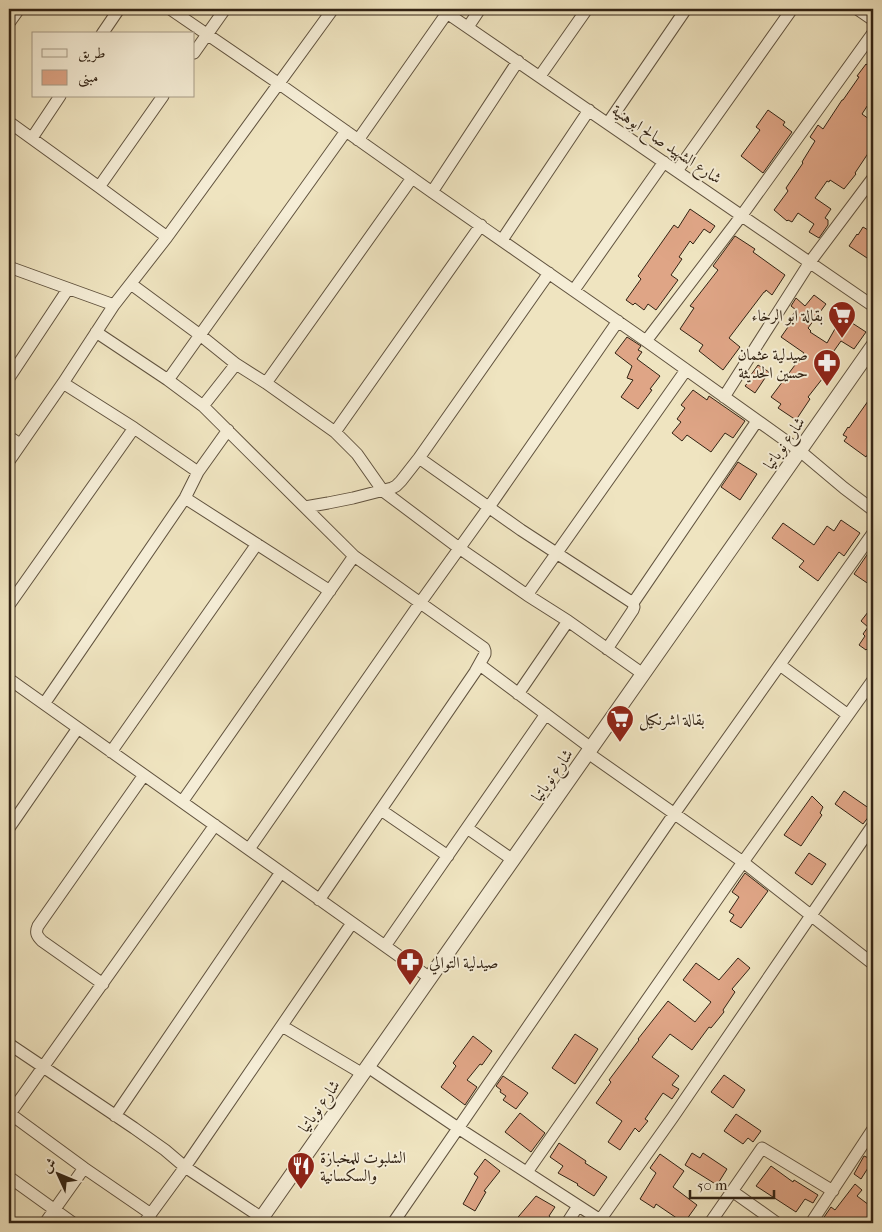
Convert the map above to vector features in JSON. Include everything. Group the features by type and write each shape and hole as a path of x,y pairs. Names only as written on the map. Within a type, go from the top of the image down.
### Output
{"street":[{"path":"9,23 19,9"},
{"path":"103,32 119,9"},
{"path":"170,9 618,321 800,451 873,510"},
{"path":"195,52 225,9"},
{"path":"9,460 63,383 114,305 167,237 333,9"},
{"path":"468,27 480,9"},
{"path":"540,76 587,9"},
{"path":"608,123 686,9"},
{"path":"676,171 792,9"},
{"path":"857,9 873,20"},
{"path":"358,140 444,11"},
{"name":"شارع الشهيد صالح ابوهنية","path":"444,11 873,306"},
{"path":"646,341 742,215 873,33"},
{"path":"432,192 518,61"},
{"path":"32,138 59,98"},
{"path":"99,187 162,98"},
{"path":"502,240 589,110"},
{"path":"9,122 167,237"},
{"path":"168,380 346,131"},
{"path":"574,290 664,162"},
{"path":"266,383 412,178"},
{"path":"724,397 810,262 873,178"},
{"path":"334,432 481,225"},
{"path":"10,272 68,288 114,305"},
{"path":"305,506 383,491 396,486 419,458 549,273"},
{"path":"131,284 236,364 334,432 358,454 383,491 459,548 643,674"},
{"path":"9,378 68,288"},
{"path":"248,850 618,321"},
{"path":"96,332 203,406 354,556 486,651 480,665 319,900"},
{"name":"شارع نوباتيا","path":"260,1221 873,346"},
{"path":"203,406 236,364"},
{"path":"527,595 686,370"},
{"path":"63,383 134,428 198,472"},
{"path":"607,648 631,613 634,607 633,603 757,421"},
{"path":"9,604 134,428"},
{"path":"44,704 185,498 198,472 228,430"},
{"path":"9,437 20,444"},
{"path":"419,458 556,553 633,603"},
{"path":"185,498 330,591"},
{"path":"393,1223 674,814 873,533"},
{"path":"111,752 257,544"},
{"path":"182,802 354,556"},
{"path":"518,694 568,621"},
{"path":"480,665 674,814 743,862 873,964"},
{"path":"780,665 848,715"},
{"path":"527,1172 743,862 873,680"},
{"path":"10,682 44,704 430,978"},
{"path":"385,946 546,714"},
{"path":"9,828 78,728"},
{"path":"103,984 42,941 36,931 144,775"},
{"path":"381,810 448,856"},
{"path":"215,825 9,1114 84,1168 147,1221 352,923"},
{"path":"282,1026 366,1071 603,1222 873,825"},
{"path":"467,828 513,860"},
{"path":"115,1116 280,872"},
{"path":"9,1044 157,1145 260,1221"},
{"path":"811,1223 873,1129"},
{"path":"710,1223 762,1148 833,1190"},
{"path":"45,1223 84,1168"},
{"path":"9,1177 73,1223"},
{"path":"732,1191 777,1223"},
{"path":"567,1223 578,1206"}],"building":[{"path":"866,64 873,69 873,97 862,114 873,122 873,146 856,174 844,189 830,180 829,182 827,181 815,198 831,209 825,218 828,220 828,225 819,238 809,232 814,224 798,213 792,222 787,221 774,210 788,191 786,188 815,141 810,137 818,125 823,129"},
{"path":"768,110 785,122 783,125 792,132 763,173 741,156 760,130 756,127"},
{"path":"690,209 715,226 710,233 704,229 693,244 690,241 679,257 682,259 671,275 678,280 656,310 648,304 644,310 635,303 633,305 626,300 641,279 638,276 674,225 678,228"},
{"path":"863,227 873,233 873,262 849,246"},
{"path":"735,236 755,249 753,252 785,275 772,295 766,290 764,292 729,338 740,347 723,370 699,351 703,345 680,329 694,308 690,306 718,270 713,266"},
{"path":"814,295 826,304 808,328 810,332 827,343 839,322 835,319 840,311 851,317 849,321 866,332 854,349 841,341 824,365 830,369 808,397 810,399 796,420 778,408 781,404 771,397 804,353 781,337 796,310 791,306 796,298 805,306"},
{"path":"627,337 641,346 638,350 642,352 637,359 660,376 638,409 621,397 633,380 627,378 632,366 615,353"},
{"path":"758,365 769,372 755,393 745,386"},
{"path":"693,390 707,400 709,396 745,421 733,438 725,433 711,452 687,435 682,441 672,433 681,422 677,419 685,408 681,405"},
{"path":"873,394 873,452 870,450 866,457 844,441 847,437 843,435"},
{"path":"738,462 757,474 740,500 721,487"},
{"path":"841,520 860,533 844,556 839,552 818,581 799,567 804,561 772,538 783,523 814,545 827,526 834,531"},
{"path":"873,546 873,587 854,574"},
{"path":"868,612 873,616 873,652 859,645 868,627 861,621"},
{"path":"844,791 873,811 863,824 835,804"},
{"path":"812,796 823,807 820,813 822,815 801,846 784,835"},
{"path":"809,853 826,864 812,885 795,873"},
{"path":"745,873 768,891 741,928 730,921 734,915 729,912 739,897 732,892"},
{"path":"738,958 750,968 732,989 735,992 723,1010 724,1012 711,1028 709,1027 692,1050 670,1034 652,1057 679,1076 672,1085 679,1089 672,1099 663,1093 645,1119 648,1121 639,1132 635,1128 620,1150 608,1142 622,1121 596,1103 611,1082 609,1080 668,1001 695,1022 711,1002 683,980 696,963 719,980"},
{"path":"575,1034 598,1049 575,1084 552,1068"},
{"path":"473,1036 492,1051 482,1065 480,1064 467,1080 477,1087 465,1105 441,1087 456,1066 453,1063"},
{"path":"724,1075 745,1090 733,1108 711,1092"},
{"path":"503,1076 528,1093 516,1109 503,1100 506,1096 496,1086"},
{"path":"520,1113 545,1133 531,1152 505,1132"},
{"path":"736,1114 761,1131 753,1142 748,1138 743,1144 724,1131"},
{"path":"559,1143 607,1177 594,1196 558,1173 563,1166 550,1157"},
{"path":"692,1153 700,1158 703,1153 727,1169 717,1185 685,1165"},
{"path":"660,1154 684,1171 673,1187 697,1205 684,1223 656,1204 654,1208 640,1199 656,1173 650,1168"},
{"path":"864,1156 873,1160 861,1179 854,1174"},
{"path":"485,1159 500,1171 484,1191 486,1192 475,1211 463,1204 478,1177 474,1174"},
{"path":"771,1166 793,1182 794,1180 818,1195 813,1203 805,1199 796,1212 756,1186"},
{"path":"855,1184 862,1190 857,1196 873,1208 873,1223 820,1223 831,1207 835,1210"},
{"path":"536,1196 555,1207 549,1216 557,1223 513,1223"}],"place":[{"name":"بقالة ابو الرخاء","path":"842,339"},
{"name":"صيدلية عثمان حسين الحديثة","path":"827,387"},
{"name":"بقالة اشرنكيل","path":"620,743"},
{"name":"صيدلية التوالي","path":"410,986"},
{"name":"الشلبوت للمخبازة والسكسانية","path":"301,1190"}]}
